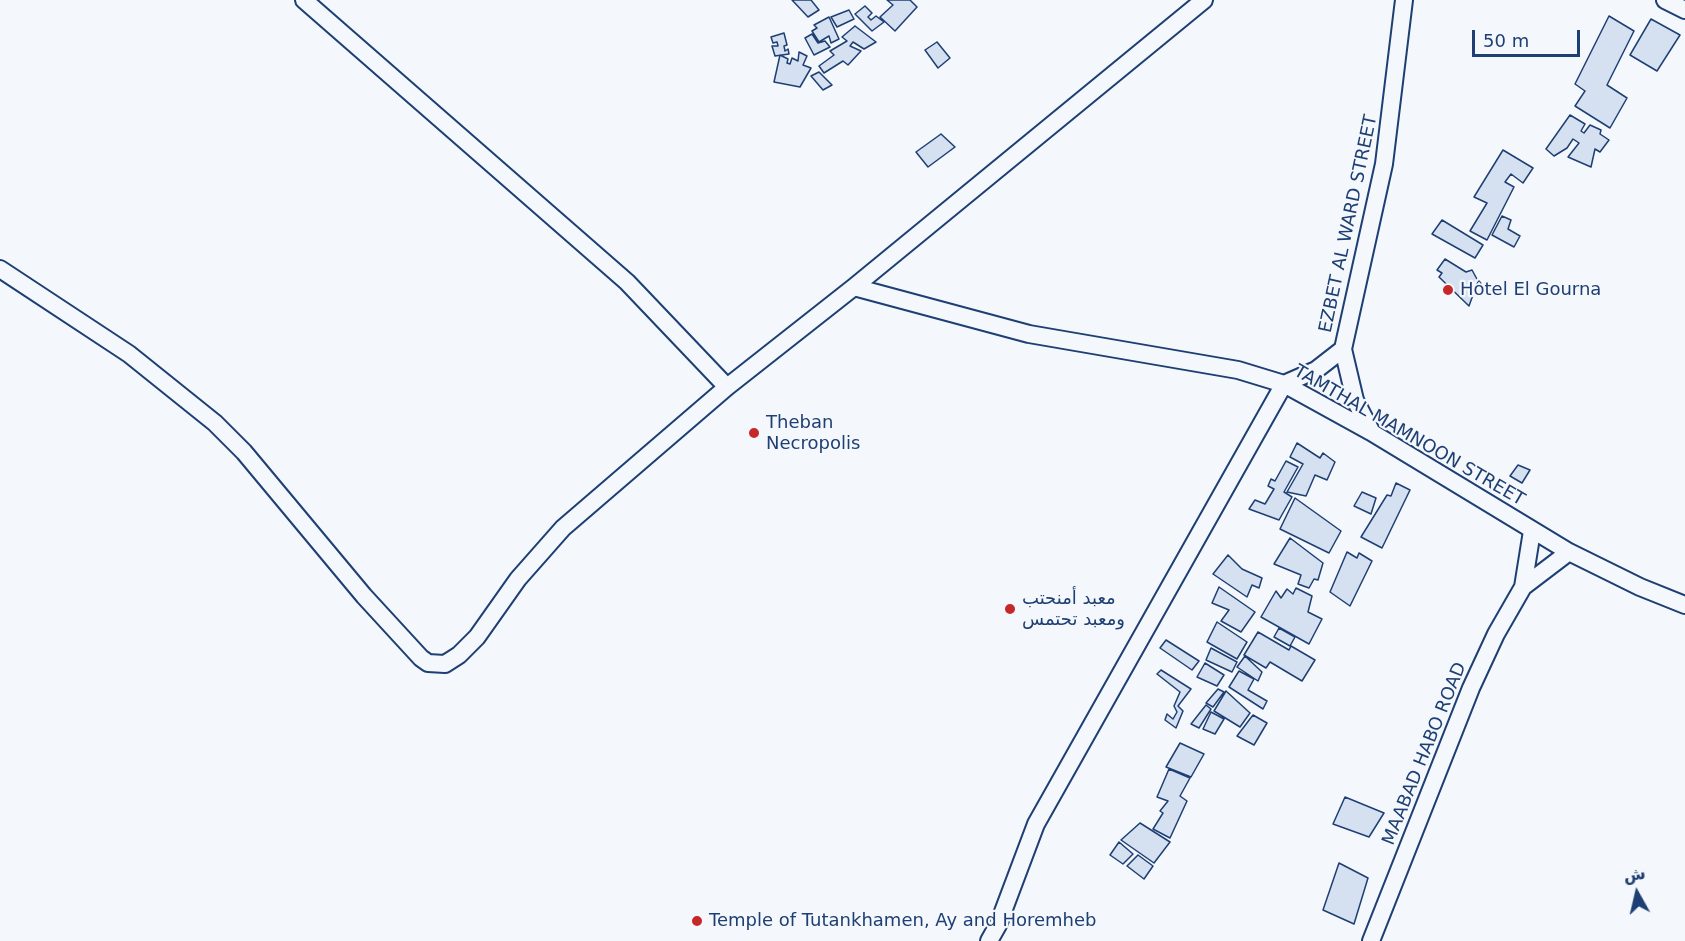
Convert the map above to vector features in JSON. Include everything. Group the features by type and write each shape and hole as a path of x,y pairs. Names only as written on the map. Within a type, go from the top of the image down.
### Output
{"street":[{"path":"304,0 627,282 727,387"},
{"path":"0,269 129,354 215,423 244,452 364,596 428,663 445,664 459,655 477,637 518,579 563,528 727,387 854,287 1204,0"},
{"name":"EZBET AL WARD STREET","path":"1371,432 1355,400 1343,348 1384,164 1404,0"},
{"path":"1665,0 1685,10"},
{"name":"TAMTHAL MAMNOON STREET","path":"854,287 1029,334 1238,370 1284,384 1371,432 1569,552 1640,587 1685,605"},
{"name":"EZBET AL WARD STREET","path":"1284,384 1316,370 1343,348"},
{"path":"989,941 1036,824 1284,384"},
{"name":"MAABAD HABO ROAD","path":"1371,941 1471,688 1496,634 1523,586 1532,531"},
{"name":"MAABAD HABO ROAD","path":"1523,586 1569,552"}],"building":[{"path":"792,0 811,0 819,10 808,17"},
{"path":"887,0 910,0 917,7 895,31 880,17 893,5"},
{"path":"865,6 872,13 868,17 871,20 876,16 884,22 872,31 855,14"},
{"path":"849,10 854,19 837,27 831,17"},
{"path":"1609,16 1634,31 1607,85 1627,98 1610,128 1575,106 1585,91 1575,84"},
{"path":"829,17 839,39 831,43 829,36 819,42 812,31 817,28 814,25"},
{"path":"1651,19 1680,35 1657,71 1630,55"},
{"path":"855,26 876,42 864,49 853,42 850,46 861,51 848,65 843,61 824,73 819,66 834,55 830,51 847,41 842,37"},
{"path":"784,33 787,45 784,46 785,51 788,49 789,54 775,56 772,46 778,46 777,42 773,43 771,37"},
{"path":"812,34 818,43 825,41 830,47 814,55 805,38"},
{"path":"937,42 950,58 938,68 925,50"},
{"path":"799,52 807,56 803,65 811,68 800,87 774,82 780,55 788,59 787,63 790,64 792,58 798,61"},
{"path":"819,72 832,85 823,90 811,76"},
{"path":"1570,115 1585,124 1581,131 1584,133 1590,125 1601,130 1600,134 1609,140 1600,152 1595,149 1591,167 1568,157 1579,143 1573,139 1567,148 1554,156 1546,149"},
{"path":"941,134 955,147 928,167 916,152"},
{"path":"1503,150 1533,168 1523,183 1511,174 1505,182 1514,187 1487,240 1470,231 1487,203 1474,197"},
{"path":"1502,216 1511,220 1508,229 1520,236 1514,247 1492,235"},
{"path":"1442,220 1483,245 1475,258 1432,234"},
{"path":"1445,259 1466,272 1472,270 1478,281 1469,306 1439,277 1442,273 1437,270"},
{"path":"1297,443 1320,458 1323,453 1335,462 1327,480 1315,475 1306,496 1287,492 1303,464 1290,457"},
{"path":"1286,461 1298,467 1284,492 1292,497 1279,520 1249,509 1255,500 1265,504 1274,489 1268,486 1271,479 1275,481"},
{"path":"1518,465 1530,470 1522,483 1510,476"},
{"path":"1396,483 1410,490 1382,548 1361,537 1387,495 1391,496"},
{"path":"1362,492 1376,498 1371,514 1354,506"},
{"path":"1295,498 1341,531 1329,553 1280,529"},
{"path":"1290,538 1323,563 1318,580 1314,579 1309,588 1298,584 1301,575 1274,564"},
{"path":"1347,552 1357,558 1359,553 1372,561 1350,606 1330,592"},
{"path":"1228,555 1242,569 1262,578 1259,588 1252,585 1247,597 1213,574"},
{"path":"1219,587 1255,612 1241,632 1221,621 1229,610 1212,603"},
{"path":"1296,588 1312,596 1308,612 1322,619 1309,644 1261,617 1276,591 1281,598 1287,589 1293,594"},
{"path":"1217,622 1247,642 1237,659 1207,642"},
{"path":"1279,628 1295,637 1290,646 1274,637"},
{"path":"1258,632 1289,650 1291,646 1315,660 1302,681 1270,662 1266,668 1244,655"},
{"path":"1166,640 1199,661 1192,670 1160,648"},
{"path":"1211,648 1237,662 1232,672 1206,660"},
{"path":"1245,656 1262,672 1258,681 1237,667"},
{"path":"1205,663 1224,675 1217,686 1197,677"},
{"path":"1161,670 1191,689 1178,706 1183,711 1176,728 1165,720 1167,714 1173,719 1177,712 1174,706 1180,692 1157,674"},
{"path":"1239,671 1254,679 1248,690 1267,701 1263,709 1229,687"},
{"path":"1218,689 1224,692 1213,707 1206,703"},
{"path":"1226,691 1250,713 1240,727 1214,711"},
{"path":"1206,705 1211,709 1199,728 1191,724"},
{"path":"1211,712 1224,719 1215,734 1203,729"},
{"path":"1253,715 1267,723 1254,745 1237,736"},
{"path":"1180,743 1204,754 1191,777 1166,767"},
{"path":"1169,769 1190,778 1180,796 1187,801 1170,838 1153,829 1163,813 1160,811 1168,801 1157,797"},
{"path":"1345,797 1384,813 1369,837 1333,824"},
{"path":"1140,823 1170,842 1154,863 1121,840"},
{"path":"1119,842 1133,854 1123,864 1110,855"},
{"path":"1138,855 1153,866 1144,879 1127,866"},
{"path":"1339,863 1368,878 1354,924 1323,910"}],"place":[{"name":"Hôtel El Gourna","path":"1448,290"},
{"name":"Theban Necropolis","path":"754,433"},
{"name":"معبد أمنحتب ومعبد تحتمس","path":"1010,609"},
{"name":"Temple of Tutankhamen, Ay and Horemheb","path":"697,921"}]}
